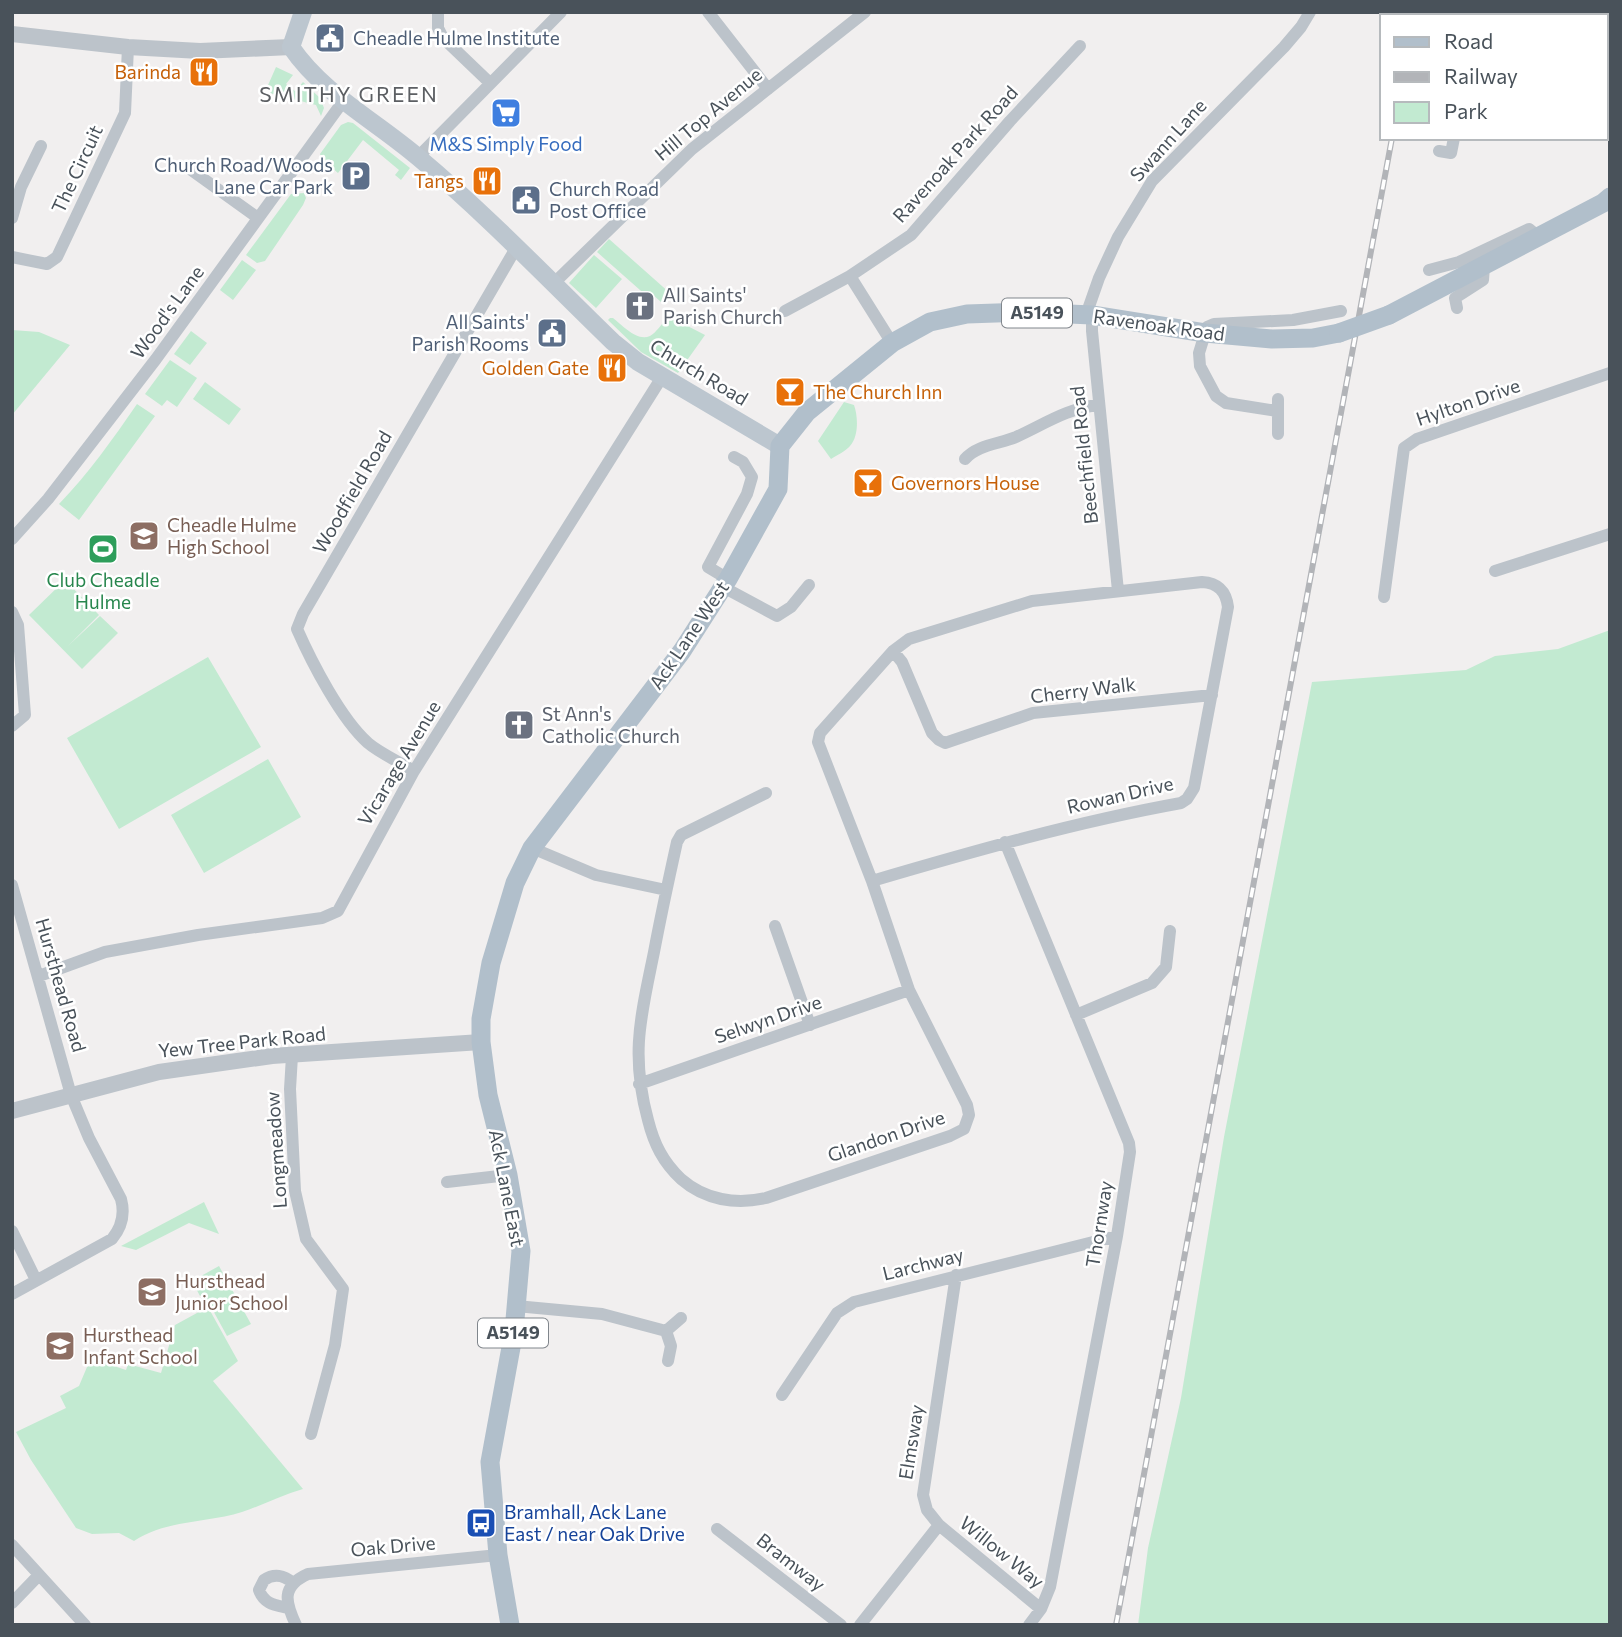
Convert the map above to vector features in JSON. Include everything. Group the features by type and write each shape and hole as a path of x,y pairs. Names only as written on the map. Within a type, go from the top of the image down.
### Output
{"main road":[{"path":"291,47 303,12"},
{"name":"Church Road","path":"291,47 303,65 470,201 613,342 662,377 780,446"},
{"name":"Ravenoak Road","path":"780,446 807,412 839,384 892,343 930,322 967,314 1023,312 1089,315 1205,333 1272,339 1313,338 1339,333 1389,314 1540,238 1608,200"},
{"name":"Ack Lane West","path":"481,1042 481,1019 491,963 515,883 532,848 681,651 725,583 778,489 780,446"},
{"name":"Ack Lane East","path":"481,1042 488,1095 508,1175 521,1251 514,1331 490,1462 498,1555 510,1625"}],"street":[{"path":"438,12 438,28 443,38 490,83"},
{"path":"418,156 561,12"},
{"path":"708,12 768,89"},
{"name":"Hill Top Avenue","path":"553,284 656,182 731,116 865,12"},
{"name":"Swann Lane","path":"1089,315 1099,278 1118,237 1152,181 1284,47 1310,12"},
{"path":"12,34 128,47 200,51 291,47"},
{"name":"Ravenoak Park Road","path":"785,311 850,276 911,235 1010,121 1080,46"},
{"name":"The Circuit","path":"12,257 47,264 57,257 125,113 128,47"},
{"name":"Wood's Lane","path":"12,539 48,499 156,359 344,100"},
{"path":"1439,151 1451,153 1454,140"},
{"path":"12,218 34,149"},
{"path":"187,167 258,218"},
{"name":"Ravenoak Road","path":"1429,270 1459,262 1529,229 1540,238"},
{"name":"Woodfield Road","path":"414,771 371,745 352,727 304,646 297,629 310,602 516,248"},
{"name":"Ravenoak Road","path":"1457,308 1455,298 1483,280 1485,266"},
{"path":"850,276 892,343"},
{"path":"1278,434 1277,405 1226,403 1216,396 1200,366 1199,353 1207,327 1214,324 1293,320 1341,311"},
{"name":"Beechfield Road","path":"1089,315 1118,591"},
{"name":"Hylton Drive","path":"1384,597 1404,448 1417,439 1610,373"},
{"name":"Vicarage Avenue","path":"39,976 105,952 198,935 322,918 338,911 414,771 662,377"},
{"path":"965,459 977,444 1018,436 1054,417 1098,405"},
{"path":"734,457 743,462 752,477 747,494 704,565 725,583 777,616 792,607 809,585"},
{"path":"1495,571 1610,534"},
{"name":"Rowan Drive","path":"872,880 1005,842 1112,815 1181,803 1187,799 1194,788 1228,607 1222,590 1213,583 1118,591"},
{"name":"Glandon Drive","path":"765,793 681,835 677,842 640,1014 637,1059 639,1084 652,1136 661,1156 687,1184 703,1194 723,1200 746,1202 766,1198 950,1136 964,1129 969,1115 967,1105 909,990 872,880 818,742 820,733 893,652 909,639 1032,601 1118,591"},
{"path":"12,612 18,625 25,715 12,726"},
{"name":"Cherry Walk","path":"893,652 902,662 932,733 945,743 1033,713 1212,695"},
{"name":"Thornway","path":"1005,842 1129,1143 1117,1236 1050,1587 1041,1609 1029,1625"},
{"path":"532,848 596,875 666,890"},
{"name":"Hursthead Road","path":"12,885 71,1095 124,1208 122,1219 112,1239 12,1294"},
{"path":"775,926 810,1025"},
{"path":"1076,1014 1152,983 1166,967 1170,931"},
{"name":"Selwyn Drive","path":"639,1084 909,990"},
{"name":"Yew Tree Park Road","path":"12,1111 159,1072 292,1056 481,1042"},
{"name":"Longmeadow","path":"292,1056 290,1089 295,1191 306,1239 343,1289 335,1345 311,1434"},
{"path":"447,1182 508,1175"},
{"path":"12,1231 36,1280"},
{"name":"Larchway","path":"782,1395 837,1313 854,1302 1117,1236"},
{"name":"Elmsway","path":"939,1525 927,1510 923,1495 956,1275"},
{"path":"516,1306 602,1314 666,1331"},
{"path":"666,1331 681,1318"},
{"path":"666,1331 671,1346 668,1361"},
{"path":"860,1625 939,1525"},
{"name":"Willow Way","path":"939,1525 1041,1609"},
{"name":"Bramway","path":"717,1529 841,1625"},
{"path":"12,1545 85,1625"},
{"name":"Oak Drive","path":"288,1608 264,1600 259,1590 269,1577 282,1576 293,1583 308,1574 498,1555"},
{"path":"12,1603 39,1575"},
{"path":"293,1583 288,1595 288,1608 296,1625"}],"green space":[{"path":"276,67 293,75 286,84 295,91 303,82 320,98 324,108 321,116 316,105 265,92"},
{"path":"353,123 410,168 401,180 395,175 399,170 363,140 338,173 322,160 320,154 341,125"},
{"path":"304,193 306,198 303,205 265,261 257,263 246,255 291,194"},
{"path":"609,239 671,294 665,301 661,302 652,294 649,298 597,252"},
{"path":"594,255 622,279 596,308 569,283"},
{"path":"242,260 256,270 233,300 220,290"},
{"path":"610,318 640,337 652,335 667,319 674,319 705,335 678,373 641,352 608,320"},
{"path":"12,330 39,332 70,345 12,415"},
{"path":"191,331 207,343 190,365 174,354"},
{"path":"170,360 197,378 177,407 167,400 162,406 145,394"},
{"path":"205,382 241,409 229,425 193,399"},
{"path":"844,402 854,405 856,432 850,446 831,459 818,441"},
{"path":"137,404 155,416 79,520 59,504 100,456"},
{"path":"65,580 99,615 68,646 100,616 118,633 82,669 29,615"},
{"path":"1610,630 1610,1625 1138,1625 1148,1548 1181,1398 1224,1137 1312,682 1466,670 1495,656 1558,649"},
{"path":"208,657 261,747 119,829 67,738"},
{"path":"268,759 301,817 204,873 171,815"},
{"path":"204,1202 219,1234 189,1223 136,1250 121,1246"},
{"path":"219,1266 251,1324 227,1336 204,1294 200,1296 192,1281"},
{"path":"208,1307 238,1361 213,1381 303,1489 229,1516 159,1529 134,1541 119,1533 92,1534 76,1528 31,1460 16,1432 66,1408 60,1396 79,1386 87,1367 106,1357 113,1359 111,1365 126,1370 128,1364 161,1373 175,1325"}],"railway":[{"path":"1116,1625 1392,140"}],"place":[{"name":"Cheadle Hulme Institute","path":"330,38"},
{"name":"Barinda","path":"204,72"},
{"name":"M&S Simply Food","path":"506,113"},
{"name":"Church Road/Woods Lane Car Park","path":"356,176"},
{"name":"Tangs","path":"487,181"},
{"name":"Church Road Post Office","path":"526,200"},
{"name":"All Saints' Parish Church","path":"640,306"},
{"name":"All Saints' Parish Rooms","path":"552,333"},
{"name":"Golden Gate","path":"612,368"},
{"name":"The Church Inn","path":"790,392"},
{"name":"Governors House","path":"868,483"},
{"name":"Cheadle Hulme High School","path":"144,536"},
{"name":"Club Cheadle Hulme","path":"103,549"},
{"name":"St Ann's Catholic Church","path":"519,725"},
{"name":"Hursthead Junior School","path":"152,1292"},
{"name":"Hursthead Infant School","path":"60,1346"},
{"name":"Bramhall, Ack Lane East / near Oak Drive","path":"481,1523"}],"district":[{"name":"SMITHY GREEN","path":"349,95"}]}
